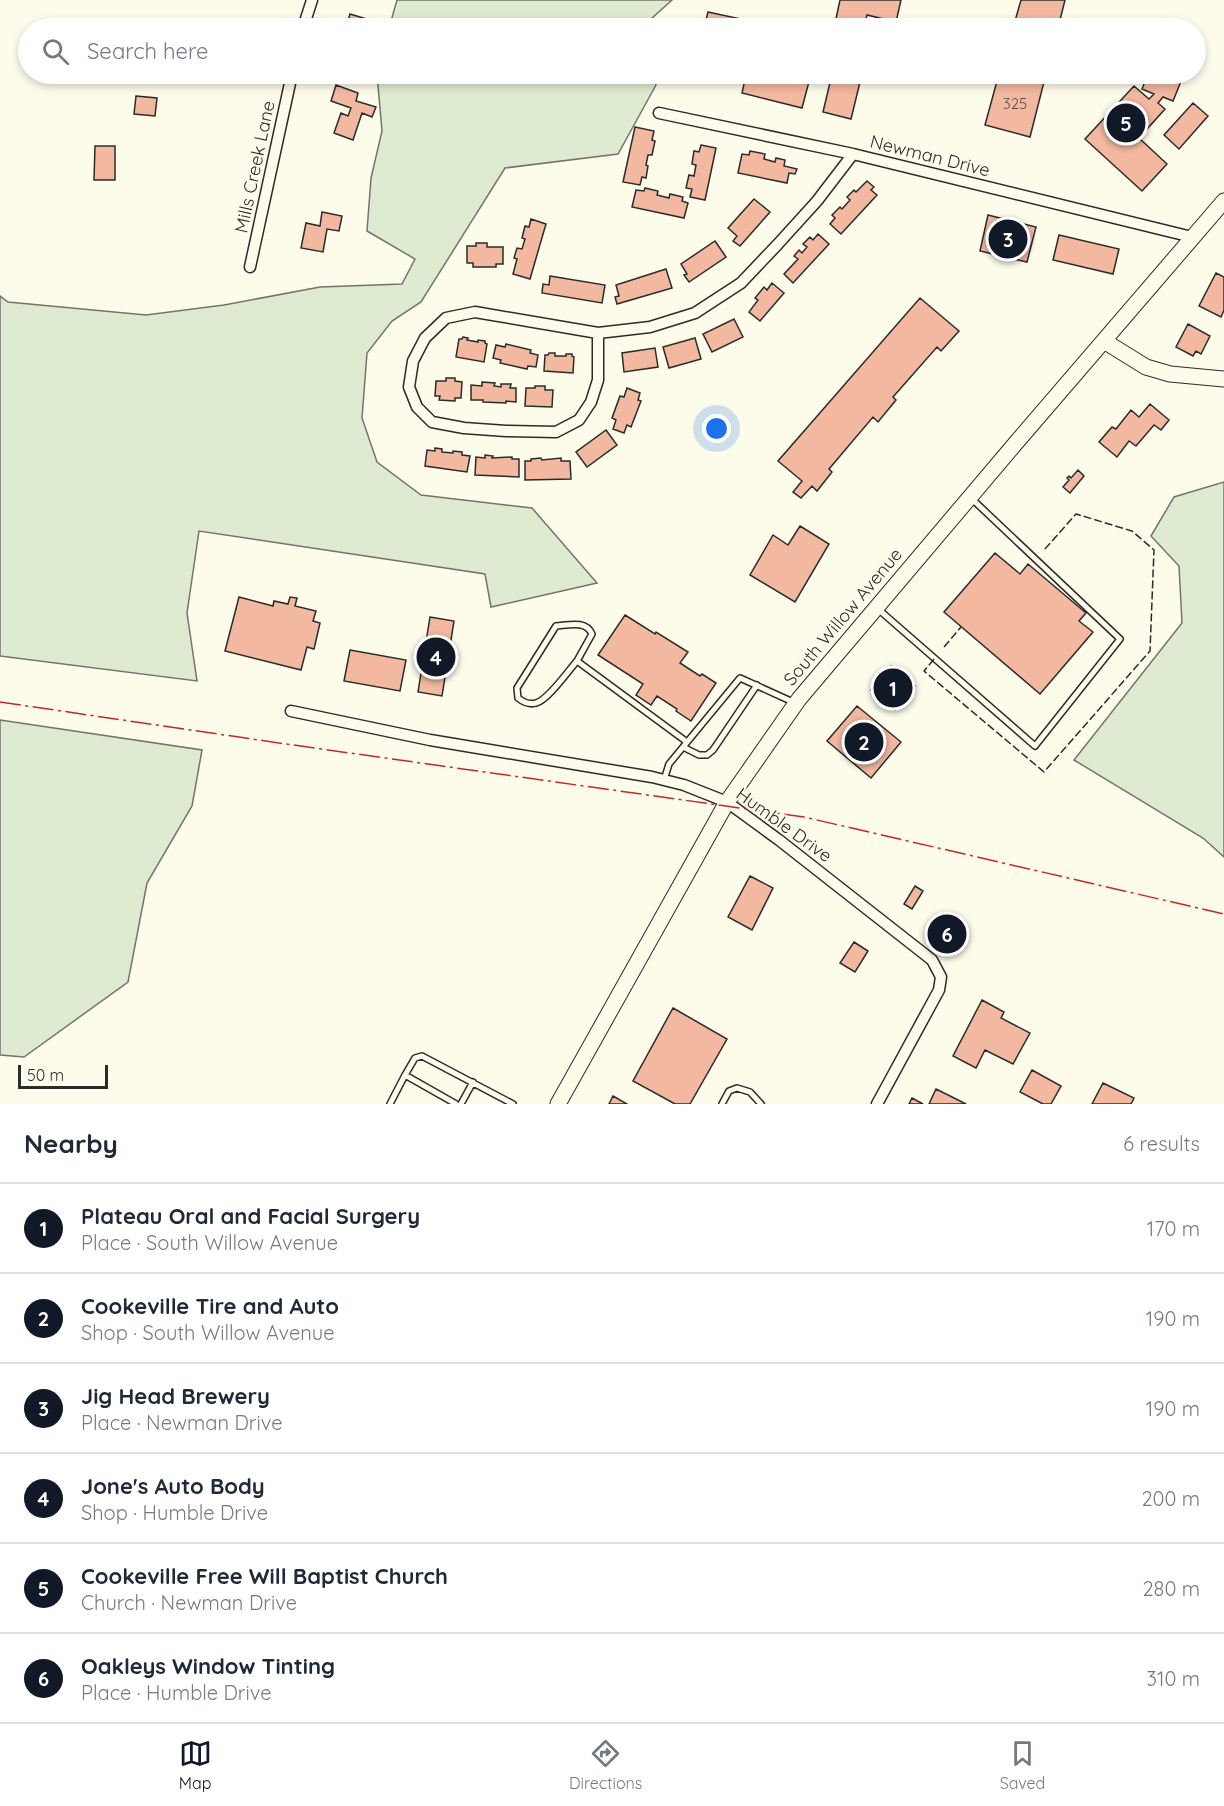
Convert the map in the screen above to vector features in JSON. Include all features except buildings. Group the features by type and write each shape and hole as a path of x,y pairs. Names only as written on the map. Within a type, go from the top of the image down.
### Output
{"main road":[{"name":"South Willow Avenue","path":"558,1104 727,802 796,703 1224,201"},
{"path":"1104,341 1146,367 1170,374 1224,379"}],"street":[{"path":"306,18 312,0"},
{"name":"Mills Creek Lane","path":"250,267 290,84"},
{"name":"Newman Drive","path":"659,113 853,154 1192,237"},
{"path":"598,333 598,380 591,402 579,420 556,432 464,428 432,422 417,407 409,387 413,361 425,338 446,318 475,312 598,333 650,327 695,313 741,283 817,201 853,154"},
{"name":"Humble Drive","path":"291,711 430,740 664,780 684,785 727,802 932,960 941,976 939,990 877,1104"}],"lane":[{"path":"877,608 1035,746 1120,639 970,497"},
{"path":"583,624 590,628 592,634 577,662 538,703 525,703 518,698 517,688 556,626 583,624"},
{"path":"577,662 699,755 707,755 713,750 757,686"},
{"path":"664,780 669,764 740,678 796,703"},
{"path":"390,1104 415,1058 422,1056 513,1104"},
{"path":"405,1075 456,1104"},
{"path":"461,1104 473,1082"},
{"path":"722,1104 729,1091 737,1088 750,1092 761,1104"}],"green space":[{"path":"397,0 672,0 652,18 392,18"},
{"path":"378,84 656,84 618,154 505,168 421,302 392,321 367,353 362,418 377,462 421,495 532,508 597,583 491,607 485,574 199,531 187,613 197,681 0,656 0,296 8,302 146,315 224,305 320,287 402,284 415,259 367,231 371,178 382,131"},
{"path":"1224,482 1224,857 1203,838 1074,760 1182,623 1179,566 1151,536 1174,497"},
{"path":"0,720 202,750 192,806 147,883 128,982 24,1057 0,1055"}],"fence":[{"path":"934,659 924,671 1044,772 1150,651 1154,550 1132,531 1076,514 1044,550"},
{"path":"944,647 961,627"}],"power":[{"path":"0,702 804,817 1224,914"}],"place":[{"name":"Cookeville Free Will Baptist Church","path":"1126,123"},
{"name":"Jig Head Brewery","path":"1008,239"},
{"name":"Jone's Auto Body","path":"436,657"},
{"name":"Plateau Oral and Facial Surgery","path":"893,688"},
{"name":"Cookeville Tire and Auto","path":"864,742"},
{"name":"Oakleys Window Tinting","path":"947,934"}]}
